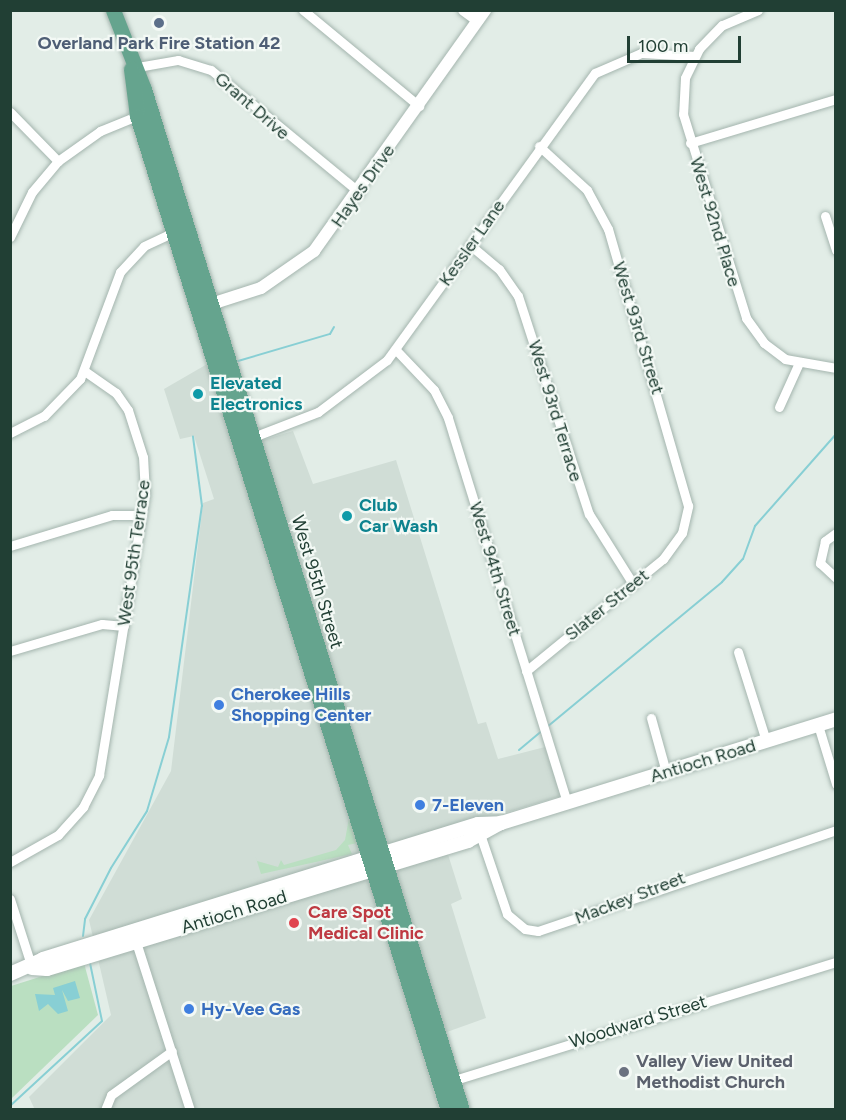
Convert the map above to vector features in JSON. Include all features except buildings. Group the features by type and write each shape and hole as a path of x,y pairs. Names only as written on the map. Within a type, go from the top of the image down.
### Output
{"main road":[{"name":"West 95th Street","path":"112,10 447,1083 462,1110"},
{"name":"Antioch Road","path":"10,974 32,968 47,969 136,942 377,862 478,824 501,823 836,719"},
{"name":"Antioch Road","path":"32,968 43,959 377,862 481,837 501,823"},
{"name":"West 95th Street","path":"447,1083 448,1110"}],"street":[{"path":"303,10 419,106"},
{"path":"464,10 482,15"},
{"path":"695,56 730,15 758,10"},
{"name":"Hayes Drive","path":"204,307 261,288 295,267 325,239 482,15"},
{"name":"Kessler Lane","path":"245,440 339,400 396,350 584,84 606,65 651,52 695,56"},
{"name":"West 92nd Place","path":"695,56 682,97 690,143 746,318 764,343 798,365"},
{"name":"Grant Drive","path":"131,68 178,60 211,70 359,192"},
{"path":"690,143 836,99"},
{"path":"10,112 58,161"},
{"path":"10,237 32,192 58,161 100,131 143,113"},
{"name":"West 93rd Street","path":"539,146 580,183 608,229 686,486 682,533"},
{"path":"825,216 836,250"},
{"path":"10,433 44,416 85,371 120,272 144,246 179,230"},
{"name":"West 93rd Terrace","path":"470,245 499,269 518,296 589,514 633,584"},
{"name":"West 94th Street","path":"396,350 443,405 567,803"},
{"path":"779,407 798,365 836,368"},
{"name":"West 95th Terrace","path":"10,862 44,846 83,807 99,775 142,515 145,470 133,421 116,393 85,371"},
{"path":"10,546 112,515 142,515"},
{"name":"Slater Street","path":"526,671 663,559 682,533"},
{"path":"836,533 825,541 820,563 836,578"},
{"path":"10,651 102,624 124,626"},
{"path":"738,652 765,741"},
{"path":"651,718 666,772"},
{"path":"818,725 836,784"},
{"name":"Mackey Street","path":"481,837 507,914 525,929 538,931 836,830"},
{"path":"10,898 32,968"},
{"path":"136,942 190,1110"},
{"name":"Woodward Street","path":"447,1083 836,962"},
{"path":"105,1110 111,1095 172,1051"}],"shaded area":[{"path":"209,363 236,448 293,431 313,484 396,460 478,724 486,722 498,759 545,747 561,796 441,832 462,899 451,904 486,1018 419,1042 439,1109 35,1110 29,1097 111,1015 89,920 171,771 203,503 214,499 194,436 180,439 164,389"}],"green space":[{"path":"349,818 357,843 348,845 352,854 261,874 255,855 257,861 278,867 281,860 284,865 336,850 345,840"},
{"path":"84,963 98,1015 11,1099 11,986"}],"water":[{"path":"75,981 80,998 68,1001 62,990 68,1011 58,1014 48,1004 39,1011 35,994 55,995 53,988"}],"waterway":[{"path":"238,361 330,334 334,327"},
{"path":"547,727 722,582 743,559 755,526 836,434"},
{"path":"83,936 85,919 111,868 147,811 169,737 202,506 193,437"},
{"path":"519,750 542,731"},
{"path":"10,1106 102,1021 90,963"}],"place":[{"name":"Overland Park Fire Station 42","path":"159,23"},
{"name":"Elevated Electronics","path":"198,394"},
{"name":"Club Car Wash","path":"347,516"},
{"name":"Cherokee Hills Shopping Center","path":"219,705"},
{"name":"7-Eleven","path":"420,805"},
{"name":"Care Spot Medical Clinic","path":"294,923"},
{"name":"Hy-Vee Gas","path":"189,1009"},
{"name":"Valley View United Methodist Church","path":"624,1072"}]}
